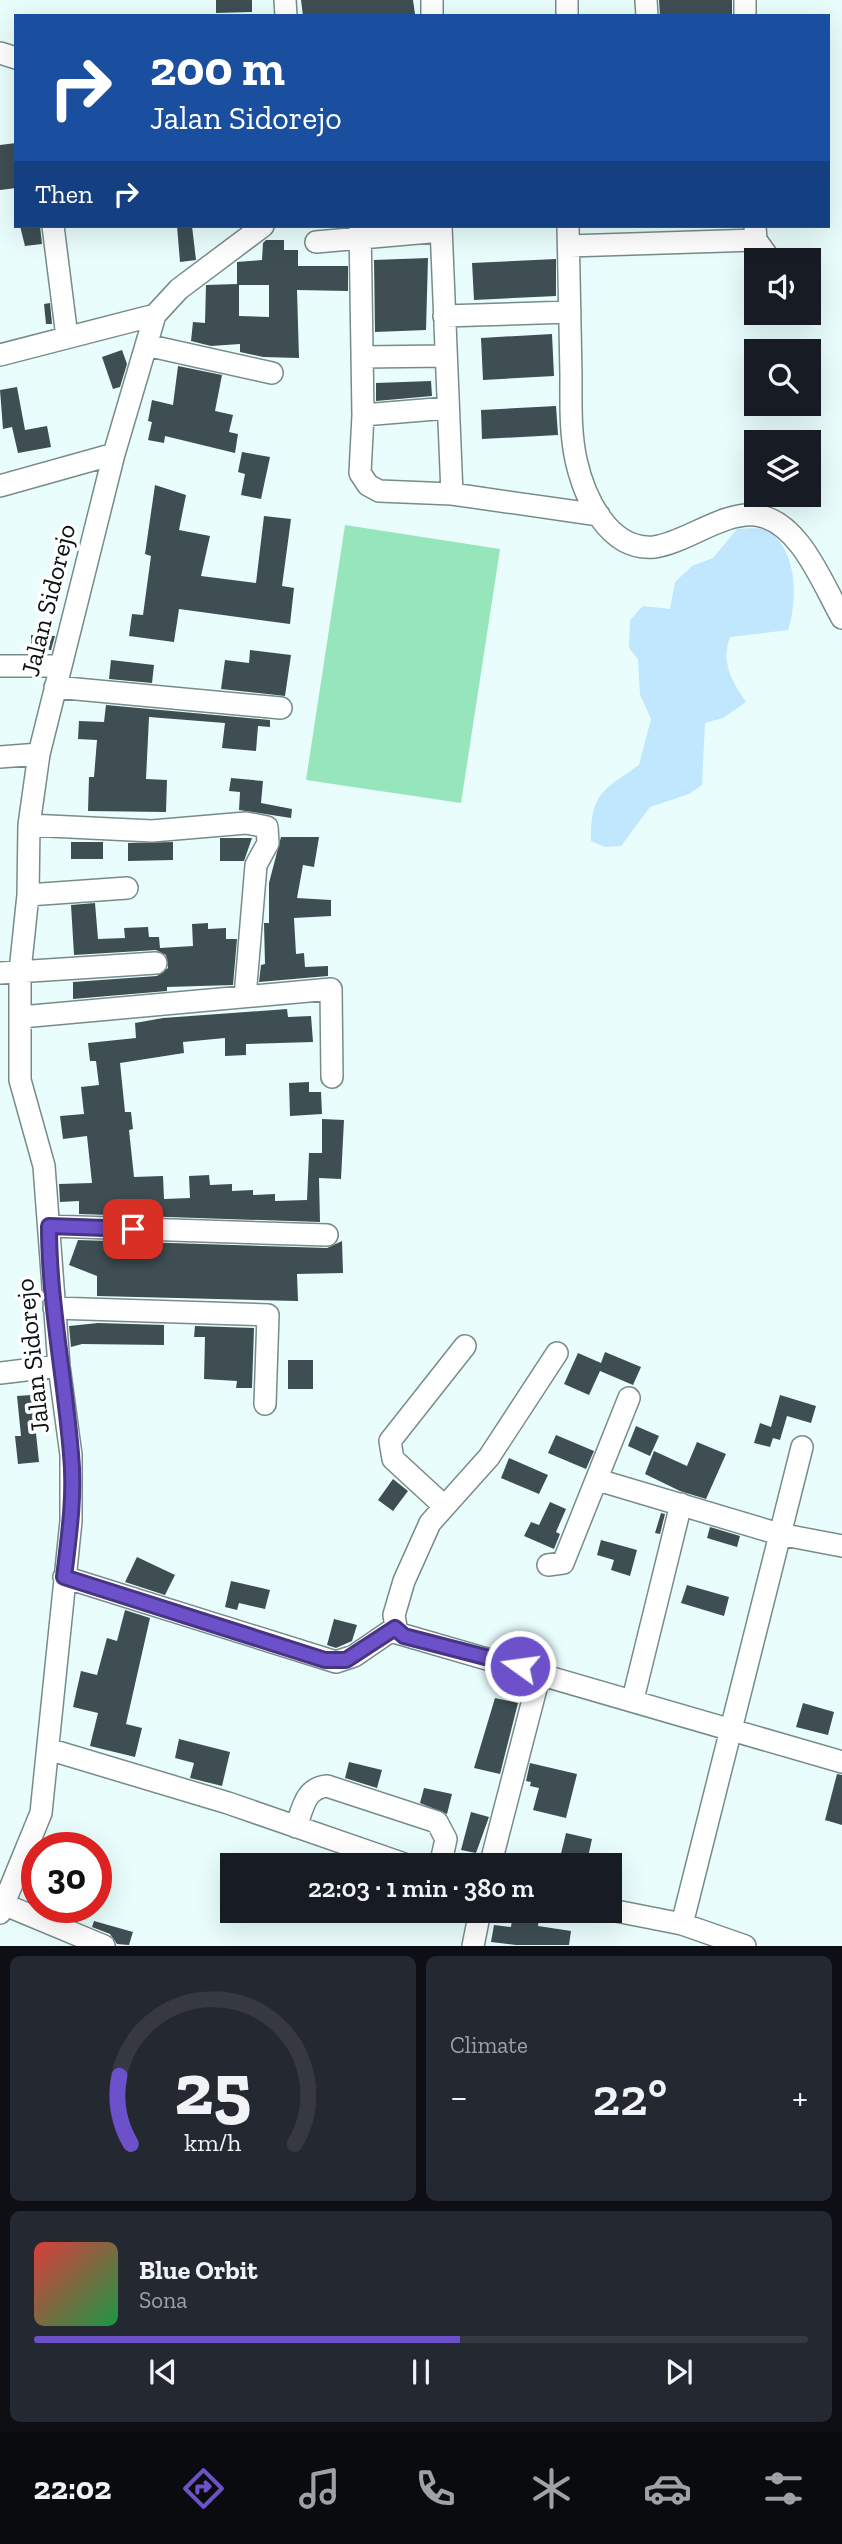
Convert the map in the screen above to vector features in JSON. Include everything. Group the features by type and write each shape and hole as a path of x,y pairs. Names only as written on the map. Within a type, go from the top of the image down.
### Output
{"street":[{"path":"54,228 67,337"},
{"name":"Jalan Sidorejo","path":"2,1908 41,1813 71,1521 71,1455 59,1366 44,1166 10,1082 21,1017 10,972 27,895 29,825 39,754 114,454 155,315 179,289 260,228"},
{"path":"316,242 360,232 441,228 452,494"},
{"path":"360,232 363,415 360,473 368,485 379,491 452,494 599,516"},
{"path":"756,233 568,236 575,458 585,493 599,516 615,536 634,544 654,547 741,516 757,515 788,531 842,618"},
{"path":"444,316 569,312"},
{"path":"0,355 155,315"},
{"path":"146,345 272,373"},
{"path":"362,357 446,356"},
{"path":"363,415 448,408"},
{"path":"0,486 114,454"},
{"path":"0,666 60,666"},
{"path":"55,687 281,708"},
{"path":"0,757 39,754"},
{"path":"29,825 152,831 246,823 267,827 268,843 256,865 245,997"},
{"path":"27,895 127,888"},
{"path":"10,972 156,963"},
{"path":"21,1017 331,989 332,1077"},
{"path":"49,1226 327,1235"},
{"path":"54,1308 268,1315 265,1404"},
{"path":"444,1506 393,1459 390,1441 465,1346"},
{"path":"557,1353 489,1457 430,1523 404,1581 394,1615 395,1628 404,1636 633,1699 729,1732 842,1762"},
{"path":"0,1373 59,1366"},
{"path":"548,1565 563,1563 629,1398"},
{"path":"682,1924 802,1447"},
{"path":"598,1480 779,1534 842,1546"},
{"path":"633,1699 681,1504"},
{"path":"64,1577 336,1662 354,1656 395,1628"},
{"path":"494,1853 540,1673"},
{"path":"48,1749 228,1803 372,1853"},
{"path":"296,1827 309,1792 316,1787 327,1786 437,1822 446,1839 443,1853"},
{"path":"2,1908 104,1945"},
{"path":"622,1912 682,1924 745,1945"},
{"path":"473,1945 478,1923"}],"green space":[{"path":"345,525 500,549 461,803 306,780"}],"water":[{"path":"737,529 765,530 784,548 793,575 794,589 788,630 730,637 727,663 746,702 723,718 705,723 702,785 689,794 650,807 621,846 605,847 591,841 596,803 608,788 639,765 651,719 640,695 638,659 629,648 630,620 643,606 670,609 675,582 692,566 713,558"}],"building":[{"path":"216,0 252,0 252,12 216,13"},
{"path":"301,0 413,0 415,14 303,14"},
{"path":"659,0 732,0 732,14 660,14"},
{"path":"14,143 14,188 0,190 0,145"},
{"path":"20,228 40,228 42,244 25,246"},
{"path":"177,228 192,228 196,260 180,262"},
{"path":"266,240 284,240 284,250 298,250 298,266 348,266 348,291 297,290 299,358 263,357 240,352 240,344 211,346 191,341 193,322 205,323 206,285 237,284 237,262 262,260 263,243","holes":["239,285 269,285 269,317 239,316"]},
{"path":"428,258 426,330 375,332 374,260"},
{"path":"556,259 556,296 474,300 472,263"},
{"path":"50,303 52,324 46,324 44,304"},
{"path":"552,334 554,376 483,380 481,338"},
{"path":"122,350 127,364 120,387 113,389 102,357"},
{"path":"178,366 222,375 215,411 233,415 229,432 238,434 235,453 165,436 164,443 148,440 152,422 148,421 152,400 173,405"},
{"path":"431,381 432,396 376,401 376,383"},
{"path":"17,387 25,430 47,426 51,447 18,453 12,427 3,429 0,390"},
{"path":"556,406 558,435 482,439 481,410"},
{"path":"242,452 270,457 261,499 241,495 245,474 238,472"},
{"path":"155,485 186,495 179,530 210,536 201,576 256,583 264,516 291,519 282,586 294,588 290,624 179,609 174,642 129,636 132,614 143,615 151,556 145,554"},
{"path":"31,635 55,636 51,650 31,650"},
{"path":"250,650 291,655 285,696 221,689 225,660 249,663"},
{"path":"111,660 154,665 152,683 109,679"},
{"path":"106,705 270,720 270,727 258,726 256,751 222,748 225,723 149,717 146,779 167,780 166,812 88,811 89,777 94,777 97,740 78,739 79,721 104,722"},
{"path":"231,778 263,781 261,803 292,809 291,818 239,810 240,792 229,791"},
{"path":"281,837 319,837 314,867 303,865 297,898 331,900 331,916 294,918 296,954 304,953 305,967 328,966 328,976 259,982 261,965 265,964 264,923 269,923 269,883"},
{"path":"220,838 252,838 244,861 220,861"},
{"path":"71,842 103,842 103,859 71,859"},
{"path":"173,842 173,860 128,861 128,843"},
{"path":"95,903 98,939 125,938 124,928 148,927 149,937 159,937 160,948 193,946 192,924 208,923 208,929 226,928 226,939 237,939 233,985 167,987 167,991 73,999 73,982 157,976 168,968 166,955 156,950 74,955 71,905"},
{"path":"287,1009 288,1017 311,1016 313,1042 246,1044 246,1055 225,1056 225,1038 183,1042 184,1053 120,1063 125,1112 131,1112 133,1129 129,1130 134,1177 163,1176 164,1199 190,1198 189,1176 209,1175 210,1185 232,1184 232,1191 253,1190 253,1195 275,1194 275,1201 307,1200 309,1153 322,1153 322,1119 344,1120 341,1179 319,1178 320,1222 79,1214 79,1201 60,1202 59,1184 92,1183 87,1136 63,1139 60,1116 84,1114 81,1087 99,1085 96,1061 90,1061 88,1043 136,1038 135,1023 163,1018"},
{"path":"309,1082 309,1092 321,1092 322,1114 290,1116 289,1083"},
{"path":"78,1240 327,1248 342,1241 343,1273 297,1274 298,1301 97,1296 97,1276 69,1265"},
{"path":"98,1323 164,1325 164,1345 82,1344 71,1347 69,1326"},
{"path":"195,1326 254,1328 252,1388 236,1388 237,1381 204,1379 205,1337 194,1337"},
{"path":"605,1352 641,1367 633,1385 600,1371 589,1395 564,1384 578,1353 601,1363"},
{"path":"288,1360 313,1360 313,1389 288,1389"},
{"path":"32,1395 39,1462 18,1464 15,1436 21,1436 17,1396"},
{"path":"780,1395 816,1406 811,1423 787,1416 780,1440 773,1438 770,1447 754,1443 760,1423 771,1427"},
{"path":"636,1426 659,1436 650,1456 628,1446"},
{"path":"556,1435 594,1451 586,1469 548,1453"},
{"path":"697,1442 726,1454 706,1499 680,1491 645,1474 654,1451 687,1466"},
{"path":"509,1458 548,1475 539,1494 501,1478"},
{"path":"393,1479 408,1491 393,1511 378,1500"},
{"path":"550,1502 566,1509 556,1532 560,1534 554,1549 524,1536 531,1522 539,1525"},
{"path":"661,1513 665,1514 660,1534 655,1533"},
{"path":"710,1527 740,1536 737,1547 707,1538"},
{"path":"601,1540 637,1550 630,1576 611,1570 614,1560 597,1555"},
{"path":"137,1557 175,1575 165,1595 125,1582"},
{"path":"231,1581 270,1590 265,1609 239,1603 237,1610 225,1607"},
{"path":"687,1585 729,1597 724,1616 681,1603"},
{"path":"125,1610 150,1618 126,1724 142,1728 135,1757 90,1746 98,1713 73,1707 81,1671 97,1675 107,1638 117,1641"},
{"path":"334,1619 357,1625 352,1641 336,1648 327,1645"},
{"path":"495,1698 518,1703 500,1774 474,1768"},
{"path":"803,1703 834,1712 828,1735 796,1727"},
{"path":"179,1739 230,1752 222,1786 190,1778 194,1763 175,1758"},
{"path":"349,1762 382,1770 377,1788 345,1778"},
{"path":"530,1763 577,1774 566,1818 533,1810 539,1788 530,1786 531,1782 526,1781"},
{"path":"837,1774 842,1775 842,1825 825,1820"},
{"path":"424,1788 452,1794 447,1814 420,1803"},
{"path":"471,1812 489,1817 476,1853 461,1850"},
{"path":"566,1833 592,1839 589,1853 561,1853"},
{"path":"93,1923 101,1923 133,1932 129,1945 117,1944 110,1934 92,1927"},
{"path":"512,1923 538,1923 538,1926 571,1931 569,1945 491,1942 494,1925 511,1927"}],"route":[{"path":"133,1229 49,1226 59,1366 71,1455 71,1521 64,1577 245,1632 325,1660 346,1660 379,1641 395,1628 397,1633 404,1636 520,1666"}]}
